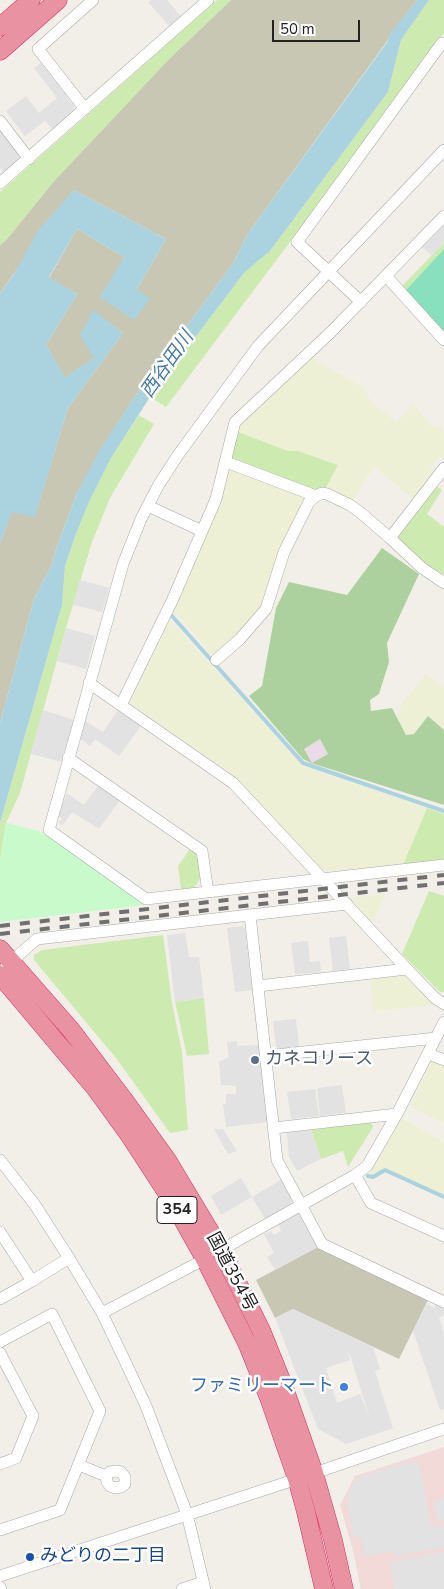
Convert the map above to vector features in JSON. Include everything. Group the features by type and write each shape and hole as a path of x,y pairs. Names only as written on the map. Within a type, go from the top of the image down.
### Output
{"highway":[{"path":"0,27 31,0"},
{"path":"0,51 58,0"},
{"name":"国道354号","path":"4,960 71,1030 127,1104 167,1160 221,1250 261,1330 282,1382 314,1473 333,1540 344,1589"},
{"name":"国道354号","path":"0,976 96,1089 130,1136 205,1259 247,1343 269,1398 297,1479 324,1589"}],"street":[{"path":"84,109 38,49 92,0"},
{"path":"0,184 208,0"},
{"path":"361,302 297,242 442,44 444,45"},
{"path":"0,122 29,159"},
{"path":"444,150 258,346 178,455 158,486 134,535 123,564 49,830 146,899 444,865"},
{"path":"121,705 172,601 216,499 236,422 331,332 444,216"},
{"path":"386,276 444,340"},
{"path":"226,462 316,496"},
{"path":"390,538 444,468"},
{"path":"216,660 240,639 266,608 284,552 309,502 322,493 350,505 361,513 422,568 444,583"},
{"path":"148,506 202,531"},
{"path":"90,683 233,782 406,969 435,998 444,1004"},
{"path":"68,758 202,850 208,892"},
{"path":"4,960 37,940 347,904"},
{"path":"250,915 277,1160 322,1244 444,1302"},
{"path":"258,986 406,969"},
{"path":"221,1250 355,1176 367,1166 397,1114 444,1022"},
{"path":"266,1056 436,1038"},
{"path":"429,1054 444,1060"},
{"path":"274,1128 397,1114"},
{"path":"0,1160 35,1205 102,1313 146,1406 187,1514 204,1586 182,1589"},
{"path":"355,1176 371,1203 444,1236"},
{"path":"0,1232 32,1281"},
{"path":"0,1299 69,1258"},
{"path":"102,1313 205,1259"},
{"path":"0,1342 52,1314 100,1411 60,1510 0,1530"},
{"path":"0,1353 33,1416 16,1458 0,1464"},
{"path":"0,1576 444,1429"},
{"path":"79,1465 106,1476"}],"shaded area":[{"path":"151,0 167,0 181,16 169,26 148,2"},
{"path":"231,0 417,0 247,235 234,262 131,402 77,493 52,564 34,599 0,723 0,543 12,511 35,516 68,408 123,333 93,311 94,358 65,378 46,345 77,294 49,278 77,229 124,257 137,289 166,239 74,190 0,293 0,245 54,181 169,59"},
{"path":"41,63 74,106 74,110 53,130 45,121 25,136 6,111 26,96 39,113 57,98 34,68"},
{"path":"0,130 19,155 19,160 4,172 0,167"},
{"path":"444,221 444,243 432,256 421,246"},
{"path":"310,357 364,388 372,403 396,422 413,405 434,428 438,425 444,433 444,460 439,457 430,465 435,471 413,499 374,466 352,502 325,489 338,464 298,451 288,451 238,432 240,422"},
{"path":"229,467 307,497 259,613 213,657 173,609"},
{"path":"80,580 109,588 102,612 73,605"},
{"path":"170,620 303,766 427,808 403,865 324,871 235,777 132,704 130,699"},
{"path":"66,628 95,636 86,669 57,661"},
{"path":"426,674 444,688 444,730 428,716 414,734 406,735 397,718 401,704"},
{"path":"43,710 74,720 61,762 31,754"},
{"path":"118,710 141,726 119,756 95,739 90,746 79,738 85,721 103,732"},
{"path":"320,739 329,754 312,764 304,749"},
{"path":"98,786 120,800 99,829 72,812 62,826 59,823 62,819 58,815 67,793 84,805"},
{"path":"385,894 373,923 350,898"},
{"path":"243,926 245,929 252,990 235,992 227,928"},
{"path":"185,933 189,957 199,957 204,998 175,1002 167,935"},
{"path":"346,936 350,969 333,971 329,938"},
{"path":"308,941 310,962 320,961 321,972 295,974 291,943"},
{"path":"403,974 435,1005 373,1011 370,978"},
{"path":"296,1019 299,1047 279,1049 276,1046 273,1021"},
{"path":"237,1041 237,1046 259,1045 268,1122 226,1127 223,1104 226,1104 226,1094 236,1094 236,1086 221,1085 219,1062 229,1057 227,1042"},
{"path":"433,1059 444,1063 444,1123 410,1107"},
{"path":"342,1085 346,1113 320,1116 317,1088"},
{"path":"315,1089 319,1116 291,1119 287,1092"},
{"path":"401,1118 444,1142 444,1196 383,1170 372,1176 369,1174"},
{"path":"214,1129 223,1129 237,1151 228,1154"},
{"path":"311,1130 321,1159 297,1171 289,1157 287,1132"},
{"path":"241,1178 252,1197 221,1215 211,1196"},
{"path":"281,1180 292,1199 291,1204 265,1219 252,1197"},
{"path":"297,1214 301,1216 318,1247 275,1270 267,1257 274,1253 264,1234 271,1231 274,1235 281,1231 278,1224"},
{"path":"318,1247 429,1298 399,1359 293,1309 275,1318 256,1280"},
{"path":"434,1302 444,1306 444,1315 439,1317 444,1333 444,1409 440,1410 413,1331 427,1304 436,1309"},
{"path":"293,1309 373,1347 380,1369 375,1371 393,1428 346,1444 318,1429 275,1318","holes":["350,1355 370,1419 360,1394 337,1403 326,1368 350,1360"]},
{"path":"444,1447 444,1589 361,1589 340,1505 355,1476"},
{"path":"419,1461 431,1527 444,1526 444,1547 396,1556 395,1551 364,1556 361,1535 353,1537 347,1497 356,1478"},
{"path":"444,1498 444,1520 439,1521 433,1502"},
{"path":"444,1552 444,1589 394,1589 390,1562"}],"green space":[{"path":"217,0 231,0 169,59 54,181 0,245 0,192"},
{"path":"429,0 444,0 444,33 399,97 166,407 150,397 244,273 270,251 388,92 401,40"},
{"path":"444,243 444,249 406,290 402,286"},
{"path":"444,249 444,333 406,290"},
{"path":"139,415 154,424 110,498 92,542 20,793 6,823 0,861 0,823 62,605 65,566 88,504 111,458"},
{"path":"238,432 288,451 298,451 338,465 325,489 314,489 233,460 231,457"},
{"path":"434,485 442,490 427,514 444,527 444,575 422,563 398,538 399,532"},
{"path":"382,548 419,574 387,643 389,662 379,694 370,700 371,711 392,708 406,735 414,734 428,716 444,730 444,805 311,763 303,759 249,696 262,686 276,608 289,582 347,595","holes":["320,739 328,754 312,763 304,749"]},
{"path":"427,808 444,814 444,860 403,865"},
{"path":"6,823 42,832 145,905 0,922 0,861"},
{"path":"190,849 198,856 200,879 194,888 181,889 178,866"},
{"path":"429,891 444,896 444,992 440,992 402,954"},
{"path":"163,935 172,1003 182,1052 188,1130 170,1133 116,1058 34,960 34,955 42,950"},
{"path":"204,998 209,1054 187,1056 175,1002"},
{"path":"371,1121 373,1127 348,1167 343,1151 321,1159 311,1130"}],"water":[{"name":"西谷田川","path":"417,0 429,0 401,40 388,92 270,251 244,273 150,397 111,458 88,504 65,566 62,605 0,823 0,723 34,599 52,564 77,493 99,451 131,402 234,262 247,235 388,41 389,35"},
{"path":"74,190 166,239 137,289 150,299 134,320 100,297 124,257 77,229 49,277 77,294 46,345 65,377 94,358 80,335 93,310 123,333 68,408 35,517 12,512 0,543 0,293 14,274 39,229"}],"waterway":[{"path":"172,616 303,763 444,811"},
{"path":"368,1176 373,1177 385,1170 444,1197"}],"railway":[{"path":"0,926 444,875"},
{"path":"0,934 444,883"}],"place":[{"name":"カネコリース","path":"255,1060"},
{"name":"ファミリーマート","path":"344,1387"},
{"name":"みどりの二丁目","path":"30,1557"}]}
